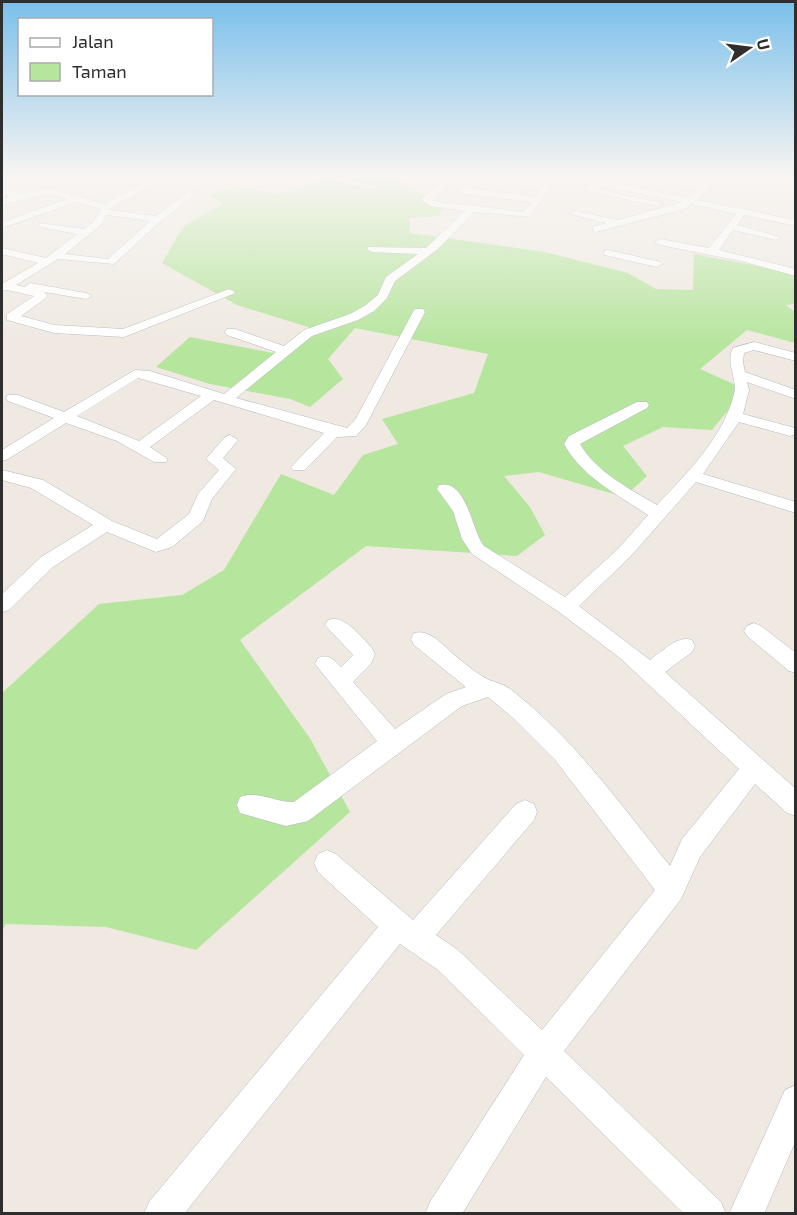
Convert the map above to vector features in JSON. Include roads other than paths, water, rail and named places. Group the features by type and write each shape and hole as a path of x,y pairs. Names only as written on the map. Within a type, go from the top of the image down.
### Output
{"street":[{"path":"7,286 52,259 87,233"},
{"path":"2,251 52,259 110,262 143,233"},
{"path":"140,447 219,397 308,333 354,317 370,308 383,296 390,279 429,251 448,233"},
{"path":"712,252 727,233"},
{"path":"757,233 776,237"},
{"path":"660,242 712,252 795,273"},
{"path":"608,253 655,268 674,245"},
{"path":"372,249 429,251"},
{"path":"7,286 86,296"},
{"path":"7,286 42,296 7,320"},
{"path":"7,320 54,329 110,333 129,331 230,292"},
{"path":"2,456 132,375 140,373 334,431 351,433 361,422 419,312"},
{"path":"231,332 285,351"},
{"path":"566,607 624,553 693,476 735,416 742,390 736,356 738,351 744,347 763,347 795,357"},
{"path":"740,375 795,395"},
{"path":"13,398 105,431 160,459"},
{"path":"642,405 574,439 572,444 574,450 600,474 659,514"},
{"path":"735,416 794,429"},
{"path":"299,467 334,431"},
{"path":"2,475 37,484 106,525 156,546 166,543 197,517 204,498 228,469 214,459 230,440"},
{"path":"693,476 795,508"},
{"path":"445,489 458,506 469,538 478,550 603,631 650,671 753,769 795,805"},
{"path":"2,605 54,557 106,525"},
{"path":"335,625 365,654 364,658 333,673 393,743"},
{"path":"754,631 795,665"},
{"path":"421,639 450,664 484,688 498,692 541,728 577,768 672,890"},
{"path":"650,671 685,646"},
{"path":"249,805 286,814 299,813 454,700 484,688"},
{"path":"442,1214 543,1054 672,890 691,848 753,769"},
{"path":"161,1214 407,932 525,812"},
{"path":"327,863 407,932 448,960 497,1005 543,1054 709,1214"},
{"path":"746,1214 795,1101"}]}
